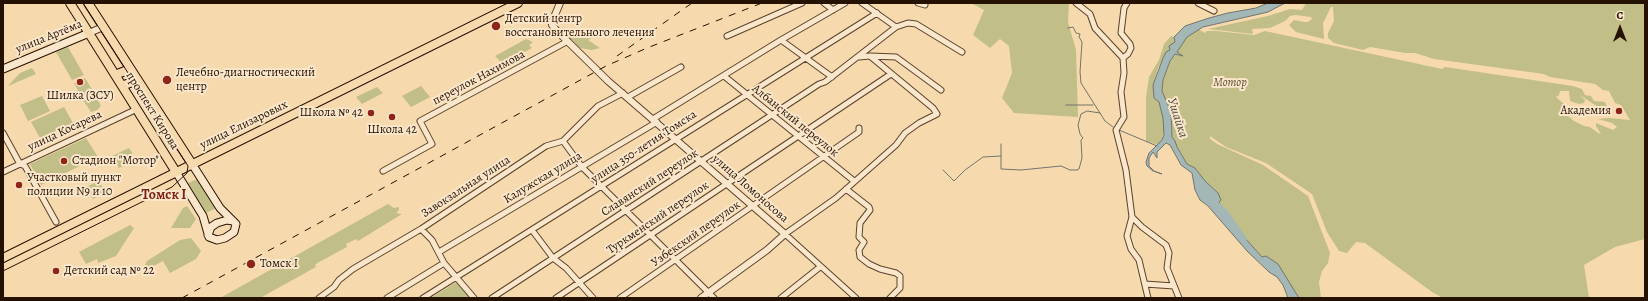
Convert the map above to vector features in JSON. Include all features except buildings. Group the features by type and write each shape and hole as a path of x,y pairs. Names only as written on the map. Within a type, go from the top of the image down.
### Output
{"main road":[{"name":"проспект Кирова","path":"70,3 203,216 208,235"},
{"name":"проспект Кирова","path":"88,3 220,208 233,221"},
{"name":"улица Елизаровых","path":"3,258 518,3"},
{"name":"улица Артёма","path":"3,69 89,33"},
{"path":"115,75 130,69"},
{"path":"122,86 137,80"},
{"path":"227,220 233,221 236,224 236,228 228,236 215,240 210,238 208,235 211,227 217,223 227,220"}],"street":[{"name":"улица Ломоносова","path":"560,3 552,25 591,65 785,234 820,267 838,280 854,297"},
{"path":"727,36 802,3"},
{"path":"824,3 833,10"},
{"name":"Калужская улица","path":"440,252 582,167 781,40 845,3"},
{"path":"862,3 896,27 908,23 916,24 962,52"},
{"path":"918,3 925,5"},
{"path":"1076,3 1090,14 1095,28 1123,58 1124,73 1121,92 1124,117 1116,130 1126,170 1132,217 1128,229 1129,242 1139,260 1148,298"},
{"path":"1123,58 1128,54 1130,48 1130,44 1121,33 1124,8 1127,3"},
{"path":"1198,3 1206,4 1214,10"},
{"name":"улица 350-летия Томска","path":"423,298 602,187 676,138 748,96 877,14"},
{"name":"улица Артёма","path":"89,33 103,27"},
{"name":"Славянский переулок","path":"492,298 832,77 896,27"},
{"path":"781,40 832,77"},
{"name":"переулок Нахимова","path":"383,171 432,144 420,121 568,41"},
{"path":"701,298 767,250 785,234 801,224 846,189 896,145 905,133 919,123 937,114 933,108 870,56"},
{"path":"859,57 891,56 942,90"},
{"path":"628,97 681,67"},
{"name":"Туркменский переулок","path":"556,298 891,74"},
{"name":"Албанский переулок","path":"724,76 854,181"},
{"name":"Завокзальная улица","path":"319,298 334,288 339,280 354,269 421,229 546,146 563,141 598,106 623,93"},
{"name":"улица Косарева","path":"3,172 137,109"},
{"name":"Узбекский переулок","path":"620,298 859,132 859,128"},
{"path":"3,133 20,164 25,166 56,222"},
{"path":"563,141 582,167 675,261 714,298"},
{"path":"846,189 869,207 870,210 860,223 859,237 864,242 859,250 860,257 869,264 880,269 896,273 900,276 900,288 890,298"},
{"path":"1132,217 1142,227 1166,245 1169,253 1167,268 1179,298"},
{"path":"421,229 432,240 440,252 444,263 474,298"},
{"path":"532,230 553,258 566,268 593,298"},
{"path":"387,298 444,263"},
{"path":"781,298 820,267"},
{"path":"1145,284 1174,286"}],"green space":[{"path":"971,3 1069,3 1068,22 1076,50 1078,117 1014,113 1002,98 1012,73 1009,46 1000,39 990,48 973,35 984,10"},
{"name":"Мотор","path":"1306,3 1645,3 1645,239 1615,247 1584,265 1589,298 1443,298 1432,292 1365,243 1356,242 1347,253 1339,251 1327,232 1312,194 1266,163 1226,147 1210,136 1210,139 1217,144 1263,165 1308,196 1330,253 1328,263 1322,271 1319,282 1321,298 1298,298 1277,264 1266,256 1262,257 1244,237 1236,232 1220,211 1218,193 1205,181 1195,168 1187,164 1172,137 1171,112 1162,91 1163,80 1170,61 1175,54 1183,55 1176,52 1179,46 1186,37 1198,29 1205,33 1207,31 1216,31 1254,35 1265,31 1442,69 1445,67 1573,86 1582,89 1585,95 1591,96 1594,101 1605,102 1608,109 1601,109 1580,95 1585,100 1584,103 1579,104 1570,101 1569,91 1560,91 1559,95 1556,97 1565,105 1565,110 1561,110 1574,121 1590,127 1601,134 1596,126 1596,123 1613,130 1617,127 1612,123 1598,119 1609,118 1630,120 1621,105 1615,103 1609,91 1603,90 1595,84 1550,77 1544,74 1434,59 1415,53 1405,53 1370,47 1363,50 1334,43 1328,38 1328,33 1334,21 1333,7 1331,7 1323,23 1324,39 1296,32 1289,25 1294,20 1308,22 1312,19 1311,17 1296,15 1290,16 1285,21 1270,28 1252,29 1253,34 1208,29 1268,16 1290,9 1302,10"},
{"path":"575,29 591,38 588,40 600,48 592,50 580,48 566,34"},
{"path":"1171,36 1174,37 1175,42 1170,50 1166,52 1158,68 1153,85 1154,98 1159,102 1161,107 1165,127 1162,140 1158,145 1146,141 1146,97 1149,77 1159,60 1164,44"},
{"path":"526,39 533,42 529,45 532,48 503,64 495,56"},
{"path":"68,47 84,75 72,80 56,52"},
{"path":"32,68 36,74 8,86 20,73"},
{"path":"85,78 93,91 81,96 74,83"},
{"path":"421,86 430,97 411,107 402,96"},
{"path":"377,87 383,93 362,104 356,97"},
{"path":"95,94 101,106 97,110 91,112 83,100"},
{"path":"42,96 50,111 28,121 20,105"},
{"path":"64,107 73,123 40,138 31,122"},
{"name":"Стадион \"Мотор\"","path":"86,138 98,157 41,185 30,164"},
{"path":"129,148 136,159 119,168 112,156"},
{"path":"197,179 216,208 206,213 188,183"},
{"path":"99,181 105,192 93,199 86,187"},
{"path":"388,204 394,208 399,207 399,210 396,213 402,214 358,241 356,239 346,244 347,247 319,262 315,265 316,267 260,298 220,298"},
{"path":"187,206 196,219 190,228 171,228 183,208"},
{"path":"130,225 134,228 116,256 98,263 97,259 86,264 79,252"},
{"path":"191,238 201,251 196,259 170,273 163,261 144,271 143,269 147,261 180,240"},
{"path":"458,281 471,298 431,298"}],"shaded area":[{"path":"1268,3 1285,3 1268,12 1203,27 1187,37 1177,52 1183,56 1175,54 1170,61 1163,80 1162,91 1171,112 1172,137 1187,164 1195,168 1205,181 1218,193 1221,200 1219,202 1220,211 1236,232 1244,237 1262,257 1266,256 1278,264 1299,298 1288,298 1283,285 1277,277 1269,272 1247,251 1208,206 1200,200 1195,190 1192,173 1181,165 1170,145 1166,143 1157,152 1157,158 1153,152 1149,158 1149,166 1154,171 1162,174 1153,171 1147,166 1146,162 1149,153 1162,140 1164,135 1163,118 1159,102 1154,98 1153,85 1163,58 1166,52 1170,50 1169,46 1175,42 1174,37 1185,26 1228,13 1256,8"}],"waterway":[{"path":"1068,28 1073,27 1076,33 1080,34 1079,37 1082,42 1080,72 1081,83 1100,113"},
{"path":"1066,105 1093,105"},
{"path":"1001,156 1001,169 1021,170 1061,166 1070,170 1077,170 1079,169 1082,158 1081,140 1083,138 1080,134 1078,125 1081,114 1087,111 1100,113"},
{"path":"1100,113 1105,121 1113,127"},
{"path":"1119,130 1157,146"},
{"path":"1001,144 1001,156"},
{"path":"943,170 954,181 965,170 983,157 1001,156"},
{"name":"Ушайка","path":"1213,202 1225,213 1243,239"}],"tram line":[{"path":"3,271 172,187 187,173 188,166 83,3"}],"railway":[{"path":"617,56 692,3"},
{"path":"182,298 606,66 647,48 762,3"}],"place":[{"name":"Детский центр восстановительного лечения","path":"496,26"},
{"name":"Лечебно-диагностический центр","path":"167,80"},
{"name":"Шилка (ЗСУ)","path":"80,82"},
{"name":"Академия","path":"1619,111"},
{"name":"Школа № 42","path":"371,113"},
{"name":"Школа 42","path":"392,117"},
{"name":"Стадион \"Мотор\"","path":"64,161"},
{"name":"Участковый пункт полиции N9 и 10","path":"19,185"},
{"name":"Томск I","path":"251,264"},
{"name":"Детский сад № 22","path":"56,271"}],"district":[{"name":"Томск I","path":"164,196"}]}
